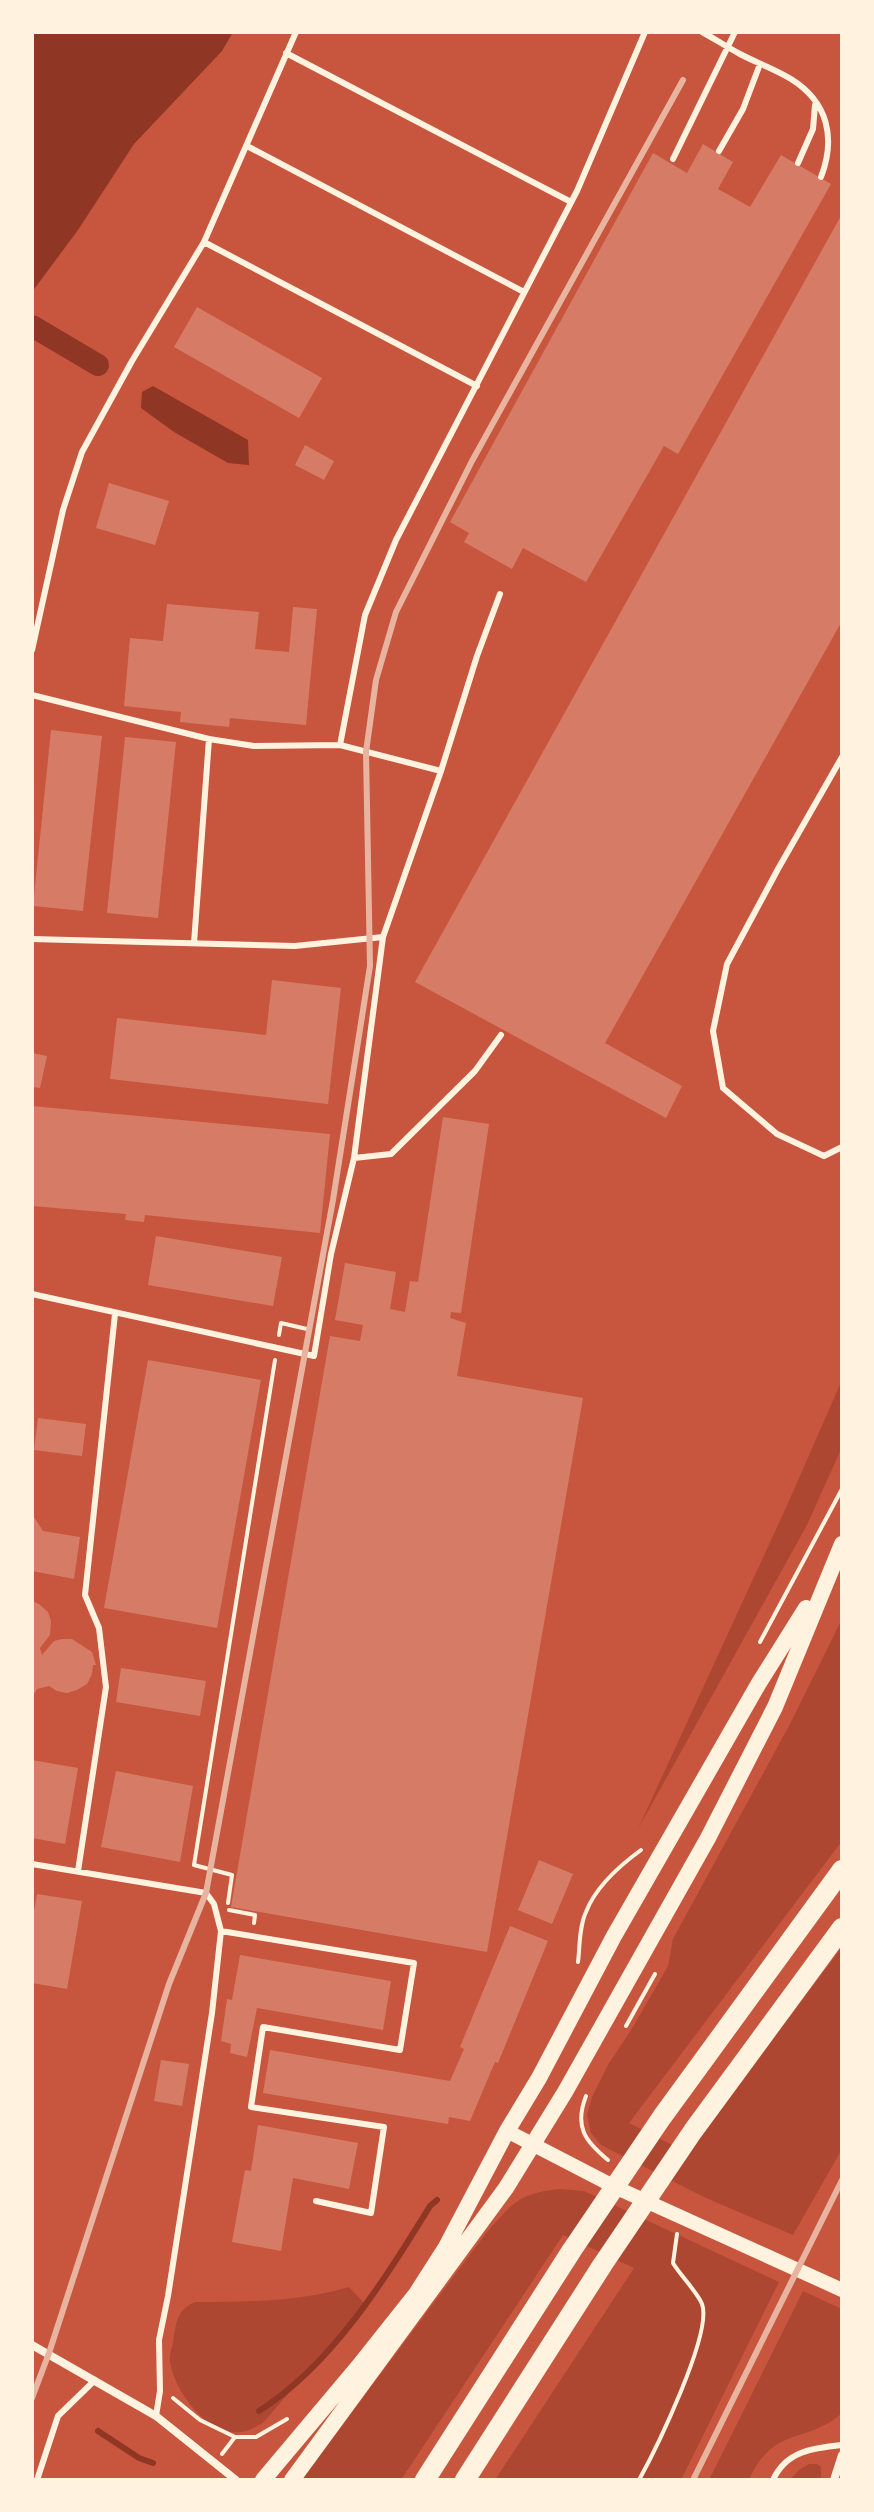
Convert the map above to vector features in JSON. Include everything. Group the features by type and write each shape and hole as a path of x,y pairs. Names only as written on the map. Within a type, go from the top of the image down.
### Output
{"highway":[{"path":"425,2480 572,2250 662,2117 842,1870"},
{"path":"465,2480 603,2264 693,2131 842,1928"}],"main road":[{"path":"292,2480 461,2252 506,2188 565,2092 708,1838 775,1707 842,1544"},
{"path":"263,2480 416,2294 446,2247 614,1936 759,1683 831,1569"}],"street":[{"path":"507,2131 617,2188 842,2290"},
{"path":"32,2345 156,2416 236,2480"},
{"path":"834,2480 841,2459"}],"lane":[{"path":"32,650 63,510 82,452 132,361 204,242 296,32"},
{"path":"340,745 365,615 396,540 571,202 645,32"},
{"path":"702,32 793,80 815,102 830,130 829,157 821,177"},
{"path":"673,159 735,32"},
{"path":"286,53 571,202"},
{"path":"719,151 743,109 760,64"},
{"path":"798,163 813,129 815,102"},
{"path":"247,146 524,292"},
{"path":"204,242 477,386"},
{"path":"32,1294 314,1356 331,1254 354,1158 383,937 500,594"},
{"path":"32,695 209,739 254,746 340,745 441,771"},
{"path":"194,943 209,739"},
{"path":"842,757 727,964 713,1031 723,1088 777,1134 824,1156 842,1147"},
{"path":"32,939 295,946 383,937"},
{"path":"354,1158 391,1154 475,1071 501,1035"},
{"path":"78,1871 106,1687 99,1628 85,1595 115,1314"},
{"path":"32,1864 206,1893 214,1904 221,1931 212,2013 159,2340 160,2391 156,2416"},
{"path":"221,1931 414,1963 400,2050 263,2027 251,2107 384,2127 371,2213 316,2201"},
{"path":"37,2480 58,2416 95,2380"},
{"path":"773,2480 779,2466 809,2448 842,2445"}],"path":[{"path":"252,1936 255,1915 227,1910 232,1875 194,1865 281,1323 318,1331"},
{"path":"760,1643 842,1489"},
{"path":"578,1968 581,1928 586,1911 604,1883 649,1843"},
{"path":"584,2102 582,2127 585,2138 608,2160"},
{"path":"639,2480 654,2453 687,2374 704,2319 702,2303 673,2263 681,2216"},
{"path":"160,2391 184,2405 200,2420 235,2437 256,2437 293,2413"}],"shaded area":[{"path":"32,32 233,32 222,51 134,144 78,230 32,292"},
{"path":"153,386 248,440 249,465 228,463 174,432 141,408 142,392"},
{"path":"842,1380 842,1447 807,1525 638,1829 789,1501"},
{"path":"842,1619 842,1841 629,2123 688,2153 842,1947 842,2149 793,2235 706,2198 601,2145 591,2133 587,2115 608,2065 668,1966 673,1939 790,1724"},
{"path":"560,2189 584,2191 779,2282 681,2480 495,2480 634,2268 563,2235 401,2480 301,2480 487,2232 518,2201 535,2193"},
{"path":"349,2287 365,2304 263,2423 246,2431 220,2429 196,2411 187,2399 173,2373 170,2359 178,2318 189,2305 195,2302 292,2298"},
{"path":"803,2291 842,2309 842,2413 829,2423 780,2443 758,2463 749,2480 709,2480"},
{"path":"809,2464 821,2467 821,2480 790,2480 799,2470"}],"building":[{"path":"703,144 733,162 718,189 750,207 781,155 831,184 678,454 664,446 586,582 523,548 512,569 464,542 469,533 450,522 653,153 687,173"},
{"path":"842,214 842,621 605,1043 682,1086 666,1118 415,982"},
{"path":"197,307 322,378 299,418 174,347"},
{"path":"305,445 334,461 324,480 295,465"},
{"path":"109,483 169,501 155,545 96,528"},
{"path":"167,604 259,612 255,649 289,652 293,607 317,609 306,725 230,718 229,727 180,722 181,712 124,706 130,638 163,641"},
{"path":"51,730 102,736 83,911 33,906"},
{"path":"125,737 176,742 158,918 107,913"},
{"path":"272,980 341,988 328,1104 110,1079 117,1018 266,1035"},
{"path":"32,1053 47,1056 40,1088 32,1087"},
{"path":"32,1106 330,1134 320,1233 145,1215 144,1222 125,1220 126,1214 32,1206"},
{"path":"443,1117 489,1124 461,1313 451,1312 450,1318 466,1323 457,1376 583,1398 487,1952 231,1907 330,1336 360,1341 363,1325 335,1320 345,1263 396,1272 390,1309 405,1312 410,1281 418,1282"},
{"path":"156,1236 282,1257 273,1306 148,1285"},
{"path":"148,1360 261,1380 217,1628 104,1608"},
{"path":"38,1418 86,1424 82,1456 34,1450"},
{"path":"32,1514 43,1531 80,1537 74,1579 32,1571"},
{"path":"32,1601 48,1612 51,1621 50,1635 40,1648 42,1655 54,1641 62,1639 72,1639 92,1652 96,1665 93,1665 87,1684 77,1690 67,1693 49,1686 37,1689 32,1697"},
{"path":"121,1668 206,1681 200,1716 116,1702"},
{"path":"32,1760 78,1768 65,1844 32,1838"},
{"path":"116,1771 193,1786 180,1862 101,1847"},
{"path":"539,1860 573,1874 552,1924 518,1910"},
{"path":"37,1894 82,1901 67,1989 32,1983 32,1923"},
{"path":"510,1926 548,1941 498,2063 495,2062 470,2121 449,2117 448,2124 263,2093 270,2050 450,2081 464,2049 460,2047"},
{"path":"240,1955 391,1981 383,2030 257,2008 247,2057 230,2053 231,2044 221,2041 227,1999 232,2000"},
{"path":"161,2060 189,2064 182,2106 154,2101"},
{"path":"258,2125 358,2143 349,2189 293,2178 281,2251 232,2242 245,2170 251,2171"}],"waterway":[{"path":"32,326 98,365"},
{"path":"259,2411 310,2370 355,2319 437,2200"},
{"path":"98,2431 139,2458 153,2463"}],"railway":[{"path":"32,2398 169,1984 206,1893 333,1200 370,966 366,752 376,680 396,612 472,461 683,80"},
{"path":"693,2480 842,2180"}]}
